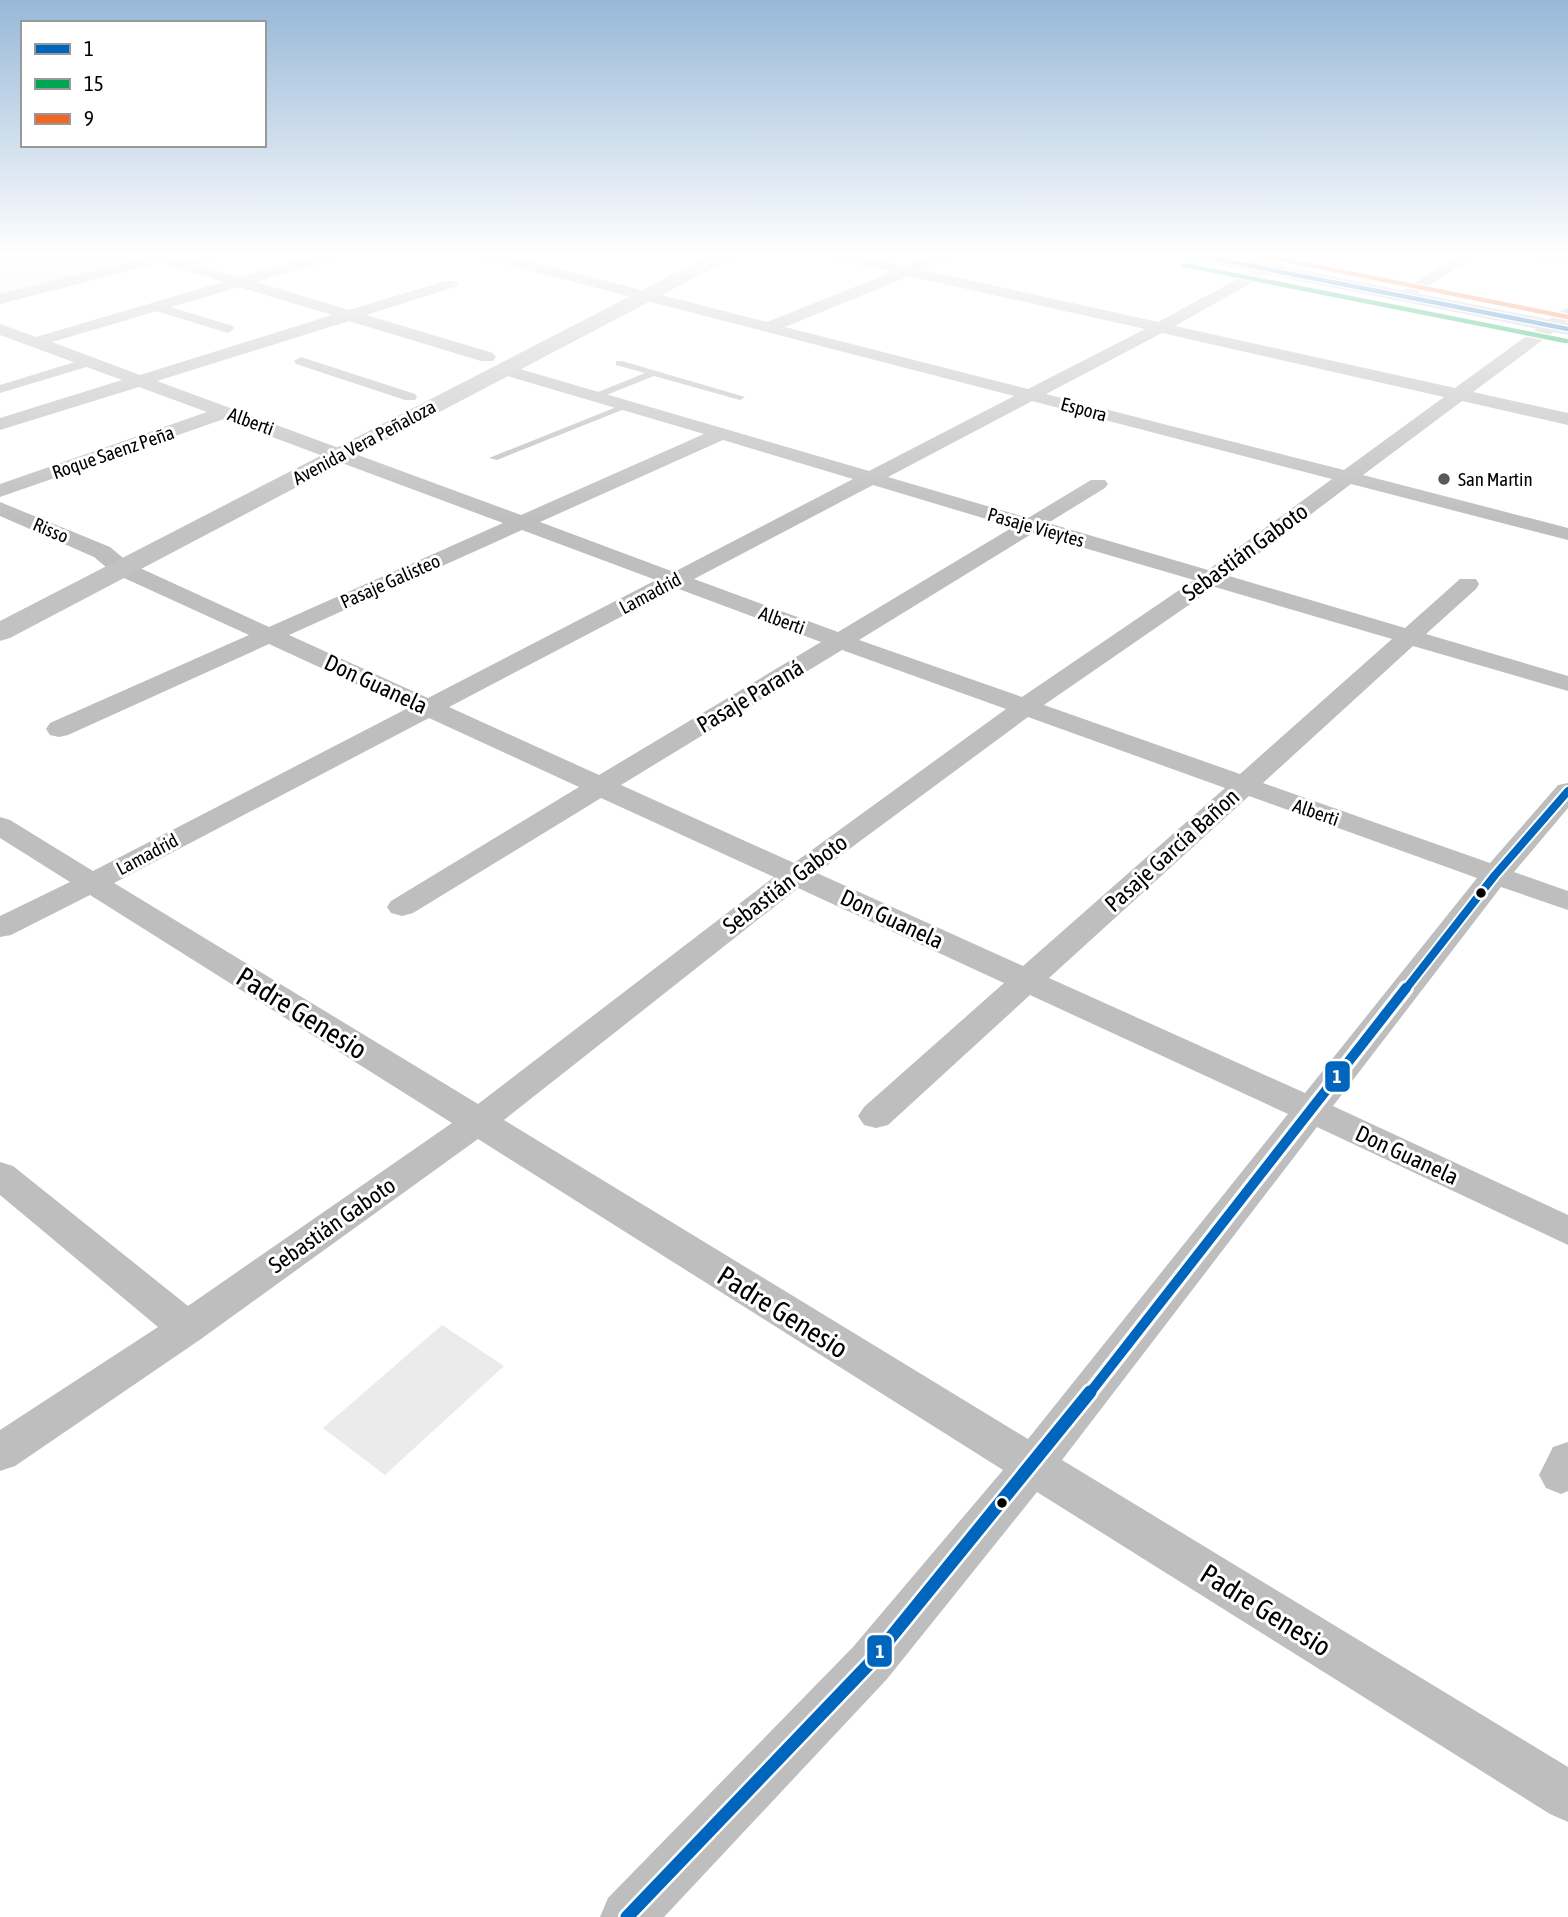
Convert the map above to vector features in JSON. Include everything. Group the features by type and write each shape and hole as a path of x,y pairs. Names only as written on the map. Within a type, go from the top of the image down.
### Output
{"main road":[{"name":"Avenida Vera Peñaloza","path":"80,564 117,554 338,456 530,342"},
{"name":"Avenida Vera Peñaloza","path":"162,523 410,397 541,342"},
{"name":"Avenida Vera Peñaloza","path":"0,632 117,554"}],"street":[{"path":"12,349 34,342"},
{"name":"Alberti","path":"37,342 840,641 1568,901"},
{"path":"0,424 266,342"},
{"name":"Pasaje Vieytes","path":"430,342 627,406 1568,684"},
{"name":"Espora","path":"825,342 1568,534"},
{"name":"Lamadrid","path":"0,928 92,883 1131,342"},
{"path":"1225,342 1568,419"},
{"name":"Sebastián Gaboto","path":"0,1453 187,1328 478,1122 796,875 1025,707 1211,579 1458,394 1532,342"},
{"path":"300,361 410,397"},
{"path":"0,389 88,362"},
{"name":"Roque Saenz Peña","path":"0,491 226,412"},
{"name":"Pasaje Galisteo","path":"60,729 721,433"},
{"name":"Pasaje Paraná","path":"402,908 1098,484"},
{"name":"Risso","path":"0,508 117,554"},
{"name":"Don Guanela","path":"117,554 269,635 1311,1110 1568,1231"},
{"name":"Pasaje García Bañon","path":"876,1116 1468,584"},
{"path":"627,1917 870,1663 1032,1466 1495,875 1568,791"},
{"name":"Padre Genesio","path":"0,826 1568,1796"},
{"path":"0,1175 187,1328"}],"lane":[{"path":"619,363 740,397"},
{"path":"596,396 653,373"},
{"path":"494,458 627,406"}],"shaded area":[{"path":"442,1325 504,1366 385,1475 323,1428"}],"transit line":[{"name":"1","path":"627,1917 870,1663 1032,1466 1495,875 1568,791"}],"place":[{"name":"San Martin","path":"1444,479"}]}
